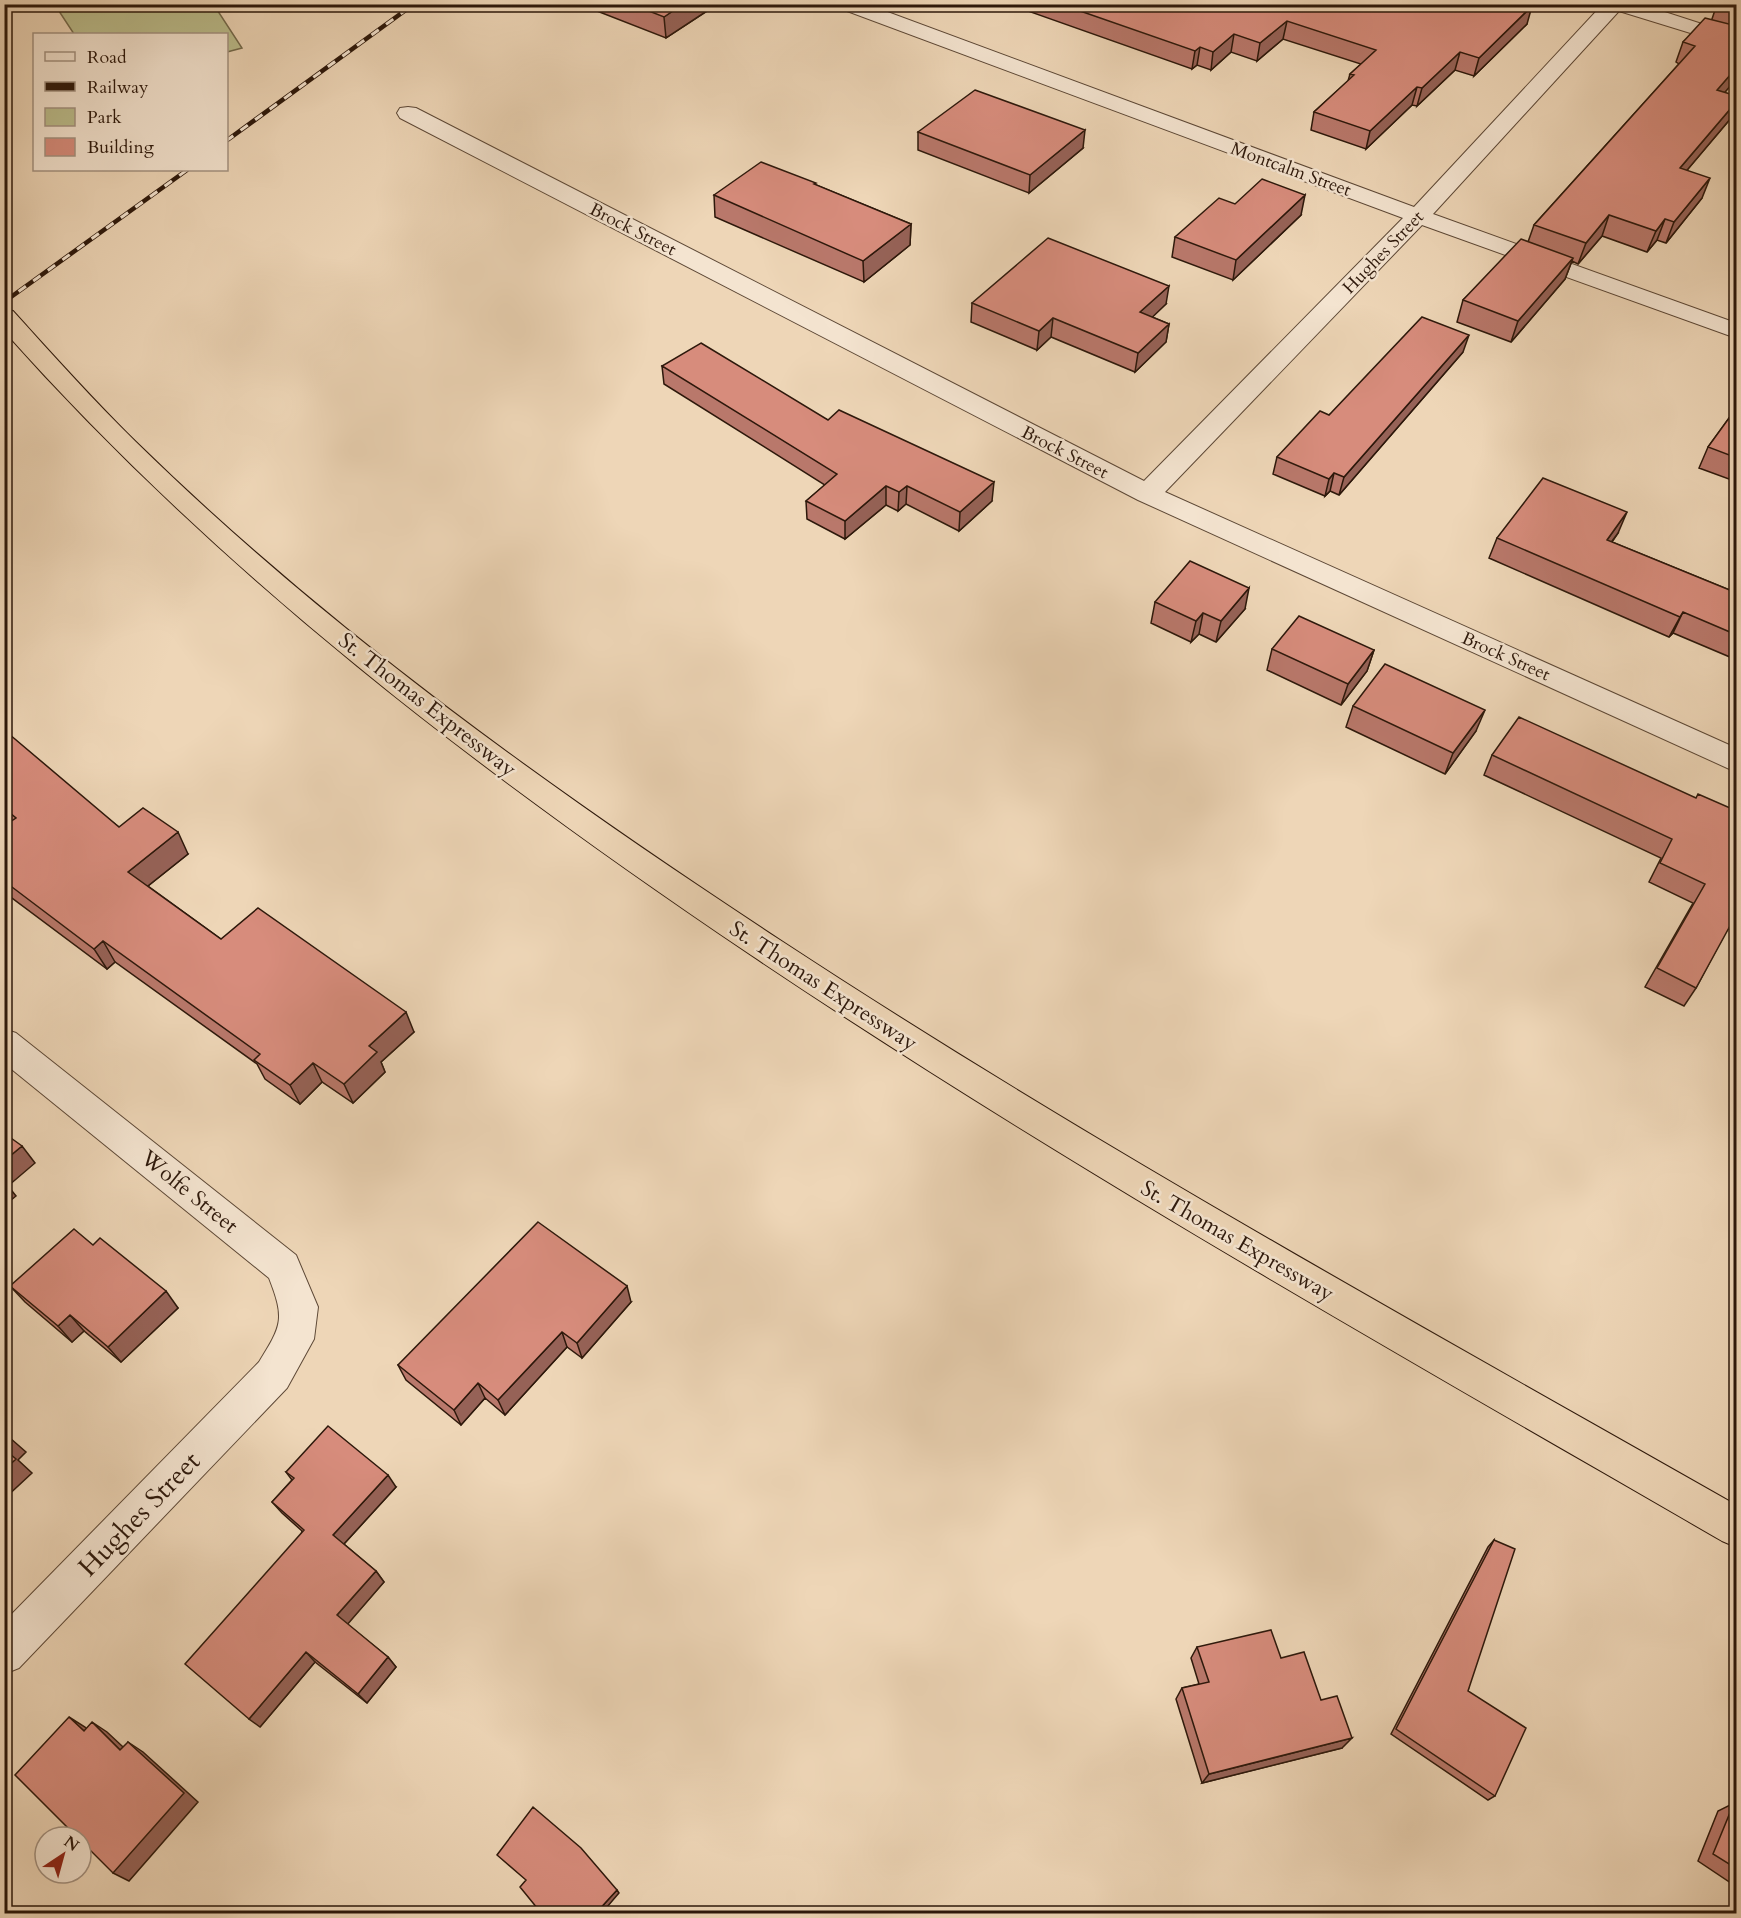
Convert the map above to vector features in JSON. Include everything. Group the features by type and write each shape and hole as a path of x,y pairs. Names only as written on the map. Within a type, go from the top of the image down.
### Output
{"highway":[{"name":"St. Thomas Expressway","path":"4,316 110,432 206,523 435,713 639,863 956,1072 1183,1209 1737,1527"}],"street":[{"name":"Montcalm Street","path":"846,4 1418,216 1737,331"},
{"name":"Hughes Street","path":"1147,494 1418,216 1616,4"},
{"path":"1616,4 1737,41"},
{"name":"Brock Street","path":"408,113 1147,494 1737,760"},
{"name":"Wolfe Street","path":"4,1043 283,1267 299,1307 295,1339 273,1376"},
{"name":"Hughes Street","path":"4,1653 273,1376"}],"green space":[{"path":"55,5 214,5 242,48 228,52 228,33 73,33"}],"building":[{"path":"631,4 683,4 664,17"},
{"path":"1060,4 1526,4 1532,6 1479,58 1460,52 1422,88 1417,87 1370,131 1314,112 1354,75 1350,74 1376,50 1287,21 1260,43 1234,34 1213,52 1200,47 1195,51"},
{"path":"1718,4 1737,4 1737,11"},
{"path":"1705,18 1737,26 1737,67 1717,90 1737,96 1737,101 1680,168 1710,178 1674,222 1665,219 1656,231 1609,215 1586,243 1534,225 1695,46 1683,42"},
{"path":"975,90 1085,130 1030,175 918,132"},
{"path":"761,162 911,224 863,261 714,195"},
{"path":"1262,179 1305,195 1236,260 1175,237 1219,198 1235,204"},
{"path":"1048,238 1169,286 1140,312 1169,324 1138,353 1053,318 1039,331 972,303"},
{"path":"1521,239 1573,258 1518,321 1463,300"},
{"path":"1422,317 1469,335 1344,477 1334,473 1329,479 1277,457 1320,411 1329,415"},
{"path":"701,343 828,420 839,410 994,482 960,512 907,486 899,492 886,486 845,521 806,501 837,474 662,366"},
{"path":"1737,407 1737,458 1708,447"},
{"path":"1543,478 1627,512 1607,540 1737,593 1737,635 1683,612 1680,617 1497,538"},
{"path":"1190,561 1249,588 1221,621 1203,613 1196,621 1155,602"},
{"path":"1299,616 1374,650 1348,684 1272,649"},
{"path":"1385,664 1485,710 1453,753 1353,706"},
{"path":"1519,717 1696,798 1698,794 1737,811 1737,913 1696,988 1657,968 1705,884 1660,863 1672,839 1492,755"},
{"path":"9,734 119,827 143,808 178,832 128,872 221,939 258,908 406,1012 369,1046 377,1052 344,1084 313,1063 290,1085 254,1060 260,1054 103,941 94,949 4,881 4,826 16,818 4,808 4,738"},
{"path":"4,1133 22,1146 4,1161"},
{"path":"538,1222 627,1286 577,1343 562,1332 498,1400 478,1383 454,1410 398,1365"},
{"path":"74,1229 93,1245 100,1238 166,1291 108,1347 70,1315 58,1326 10,1286"},
{"path":"328,1426 388,1475 333,1535 376,1571 337,1615 388,1657 358,1694 306,1652 249,1719 185,1664 304,1530 272,1502 294,1478 286,1472"},
{"path":"4,1433 10,1438 4,1444"},
{"path":"4,1449 16,1459 4,1470"},
{"path":"1494,1540 1515,1549 1468,1691 1526,1728 1495,1796 1396,1729"},
{"path":"1271,1630 1281,1658 1304,1652 1321,1700 1337,1696 1352,1738 1209,1774 1182,1688 1209,1682 1197,1647"},
{"path":"69,1717 84,1731 92,1722 120,1750 128,1742 184,1793 113,1873 93,1853 93,1825 65,1825 15,1775"},
{"path":"1734,1803 1737,1805 1737,1869 1713,1854"},
{"path":"533,1807 581,1848 617,1890 595,1914 542,1914 520,1887 526,1880 497,1855"}],"railway":[{"path":"228,140 414,4"},
{"path":"4,302 186,171"}]}
